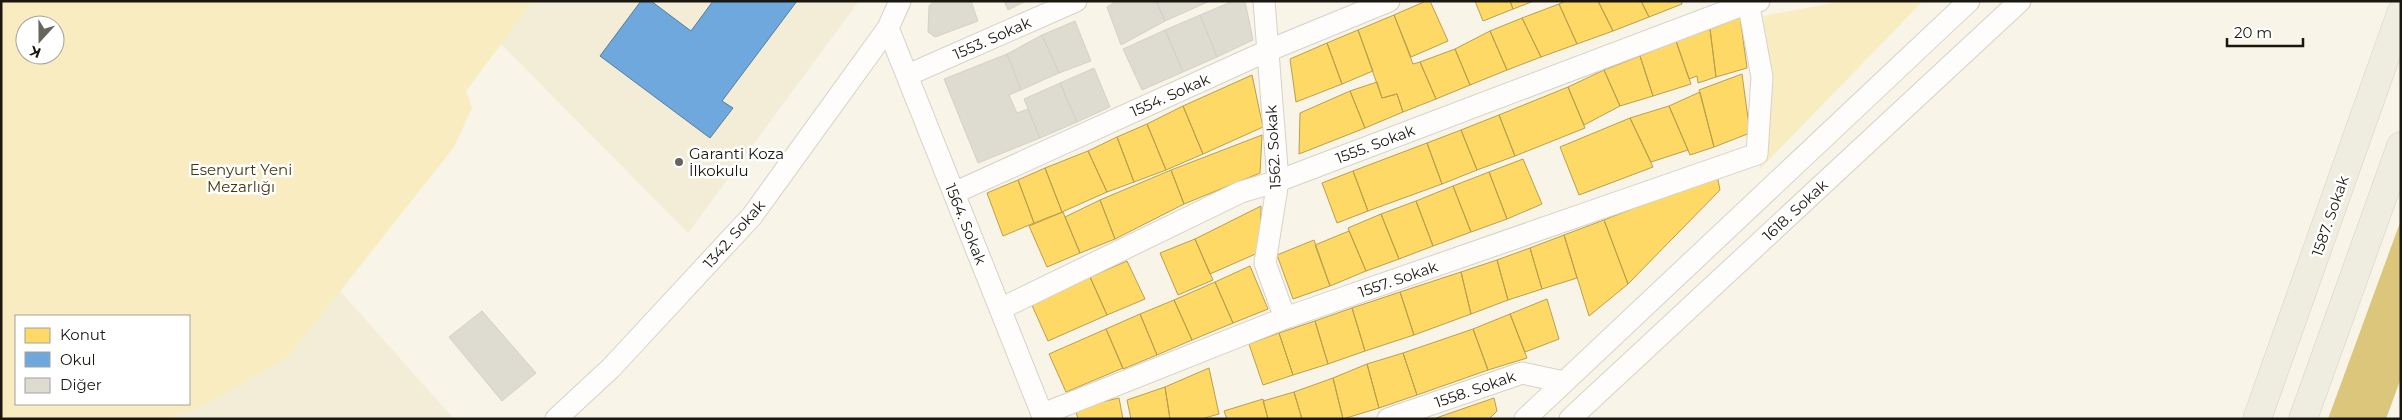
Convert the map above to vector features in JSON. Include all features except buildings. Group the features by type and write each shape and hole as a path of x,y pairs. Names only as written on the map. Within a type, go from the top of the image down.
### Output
{"main road":[{"name":"1587. Sokak","path":"2257,419 2401,13"},
{"path":"2303,419 2401,146"}],"street":[{"name":"1342. Sokak","path":"556,419 611,368 752,216 888,28 900,1"},
{"name":"1553. Sokak","path":"908,75 1076,1"},
{"name":"1562. Sokak","path":"1264,1 1278,181 1265,263 1285,318"},
{"name":"1554. Sokak","path":"954,192 1267,51 1389,1"},
{"path":"1525,419 1969,1"},
{"name":"1618. Sokak","path":"1570,419 2020,1"},
{"name":"1557. Sokak","path":"1044,417 1285,318 1757,154 1762,77 1752,2"},
{"name":"1555. Sokak","path":"1000,309 1241,192 1278,181 1752,2"},
{"name":"1564. Sokak","path":"888,28 1044,417"},
{"name":"1558. Sokak","path":"1388,419 1522,374 1564,382"}],"shaded area":[{"name":"Garanti Koza İlkokulu","path":"432,1 859,1 688,233 501,44"},
{"path":"2401,220 2401,378 2386,419 2328,419"},
{"path":"340,291 454,419 169,419 214,400 289,356"}],"green space":[{"name":"Esenyurt Yeni Mezarlığı","path":"1,1 533,1 466,91 472,108 454,147 289,356 214,400 169,419 1,419"},
{"path":"1844,1 1923,1 1759,170 1771,103 1771,70 1763,16"}],"place":[{"name":"Garanti Koza İlkokulu","path":"679,162"}]}
